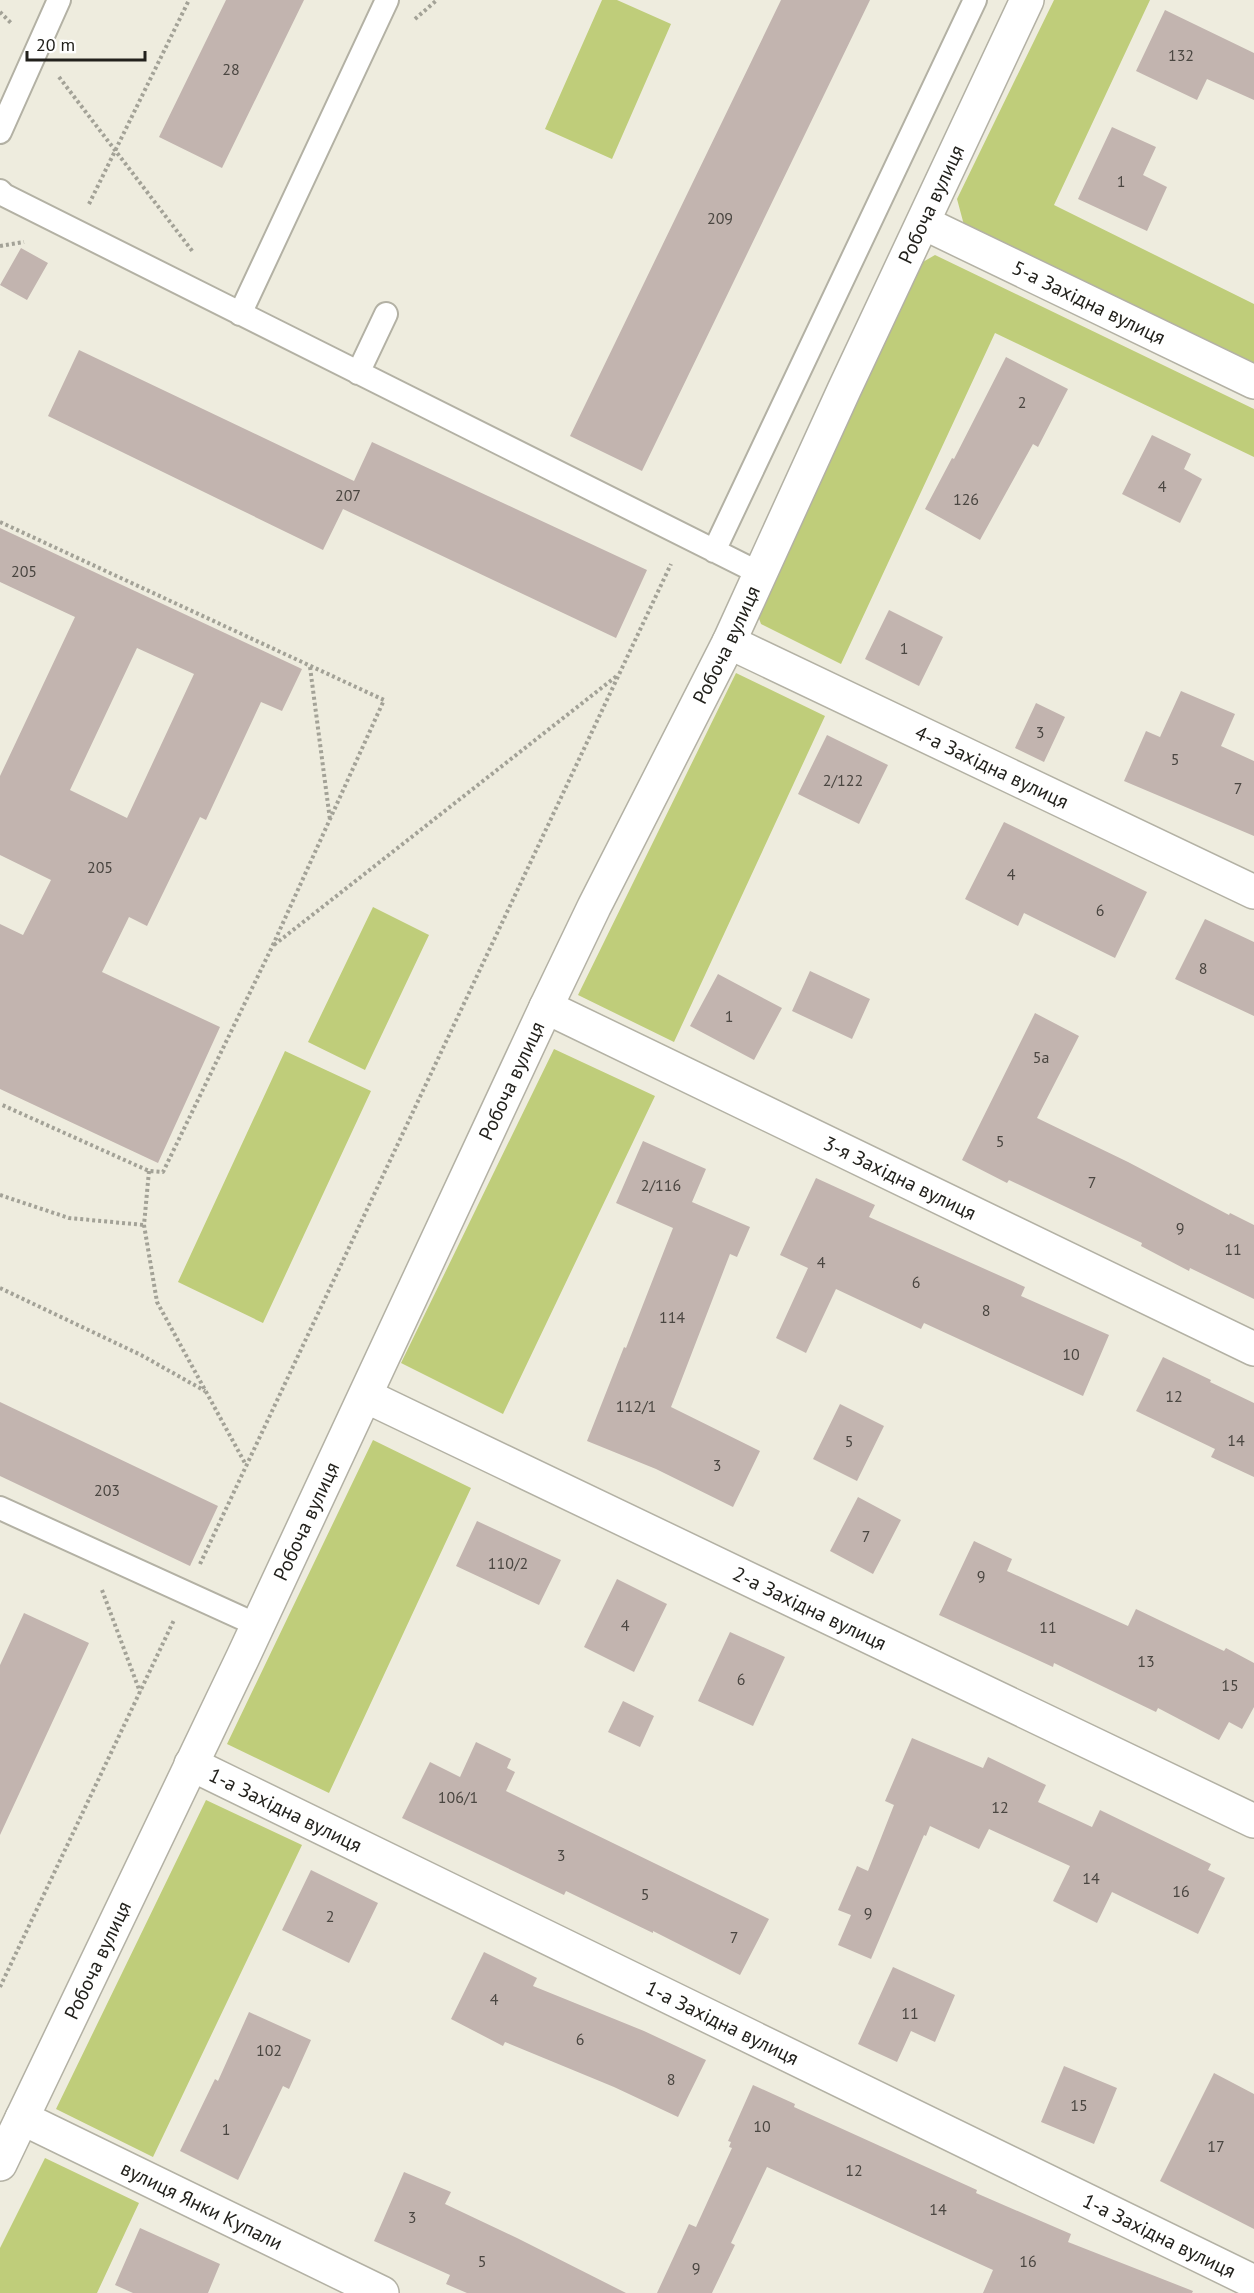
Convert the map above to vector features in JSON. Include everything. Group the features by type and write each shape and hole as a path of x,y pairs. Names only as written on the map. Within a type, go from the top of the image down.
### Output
{"street":[{"name":"Робоча вулиця","path":"0,2164 366,1396 546,1007 594,907 729,642 1027,0"},
{"name":"5-а Західна вулиця","path":"924,223 1254,382"},
{"name":"4-а Західна вулиця","path":"729,642 1254,892"},
{"name":"3-я Західна вулиця","path":"546,1007 1254,1349"},
{"name":"2-а Західна вулиця","path":"366,1396 1254,1821"},
{"name":"1-а Західна вулиця","path":"191,1764 1254,2282"},
{"name":"вулиця Янки Купали","path":"22,2118 382,2293"}],"lane":[{"path":"0,132 59,0"},
{"path":"240,314 387,0"},
{"path":"714,551 975,0"},
{"path":"0,191 75,231 761,574"},
{"path":"358,373 386,314"},
{"path":"0,1508 257,1625"}],"path":[{"path":"75,231 189,0"},
{"path":"0,12 37,48 198,259"},
{"path":"0,522 384,700 272,947 163,1172 149,1171 0,1104"},
{"path":"0,1987 684,536"},
{"path":"310,666 330,820"},
{"path":"272,947 618,674"},
{"path":"149,1171 144,1225 157,1302 246,1466"},
{"path":"0,1195 69,1218 144,1225"},
{"path":"0,1288 141,1355 206,1391"},
{"path":"86,1547 140,1692"}],"green space":[{"path":"602,0 617,0 671,24 612,159 545,129"},
{"path":"1054,0 1150,0 1054,205 1254,304 1254,363 964,225 957,199"},
{"path":"935,255 1254,409 1254,457 995,333 841,664 761,624 755,607 916,266"},
{"path":"736,673 825,716 674,1042 578,995"},
{"path":"373,907 429,935 365,1070 308,1042"},
{"path":"554,1049 655,1096 503,1414 401,1363"},
{"path":"285,1051 371,1091 263,1323 178,1282"},
{"path":"373,1440 471,1488 329,1793 227,1744"},
{"path":"206,1800 302,1845 153,2157 56,2109"},
{"path":"45,2158 139,2203 97,2293 0,2293 0,2248"}],"building":[{"path":"226,0 304,0 222,168 159,137"},
{"path":"781,0 870,0 642,471 570,436"},
{"path":"1165,10 1254,53 1254,100 1207,79 1197,100 1136,71"},
{"path":"1112,127 1156,147 1143,175 1167,187 1147,231 1078,199"},
{"path":"21,248 48,263 27,300 0,285"},
{"path":"79,350 354,481 372,442 647,570 616,638 343,509 323,550 48,416"},
{"path":"1006,357 1068,389 1038,447 1033,444 980,540 925,509 952,458 954,459"},
{"path":"1152,435 1191,454 1184,469 1202,479 1180,523 1122,494"},
{"path":"0,528 302,669 282,711 261,702 206,820 200,817 147,926 129,917 102,972 220,1027 158,1163 0,1089 0,924 23,935 51,880 0,855 0,776 75,617 0,582","holes":["137,648 194,674 127,818 70,790"]},
{"path":"889,610 943,637 919,686 865,659"},
{"path":"1181,691 1235,714 1221,746 1254,761 1254,836 1124,781 1146,731 1160,737"},
{"path":"1036,703 1065,717 1044,762 1015,748"},
{"path":"827,735 888,765 859,824 798,794"},
{"path":"1004,822 1147,892 1115,958 1024,913 1018,926 965,899"},
{"path":"1205,919 1254,942 1254,1016 1175,979"},
{"path":"810,971 870,999 852,1039 792,1011"},
{"path":"718,974 782,1008 754,1060 690,1026"},
{"path":"1035,1013 1079,1036 1037,1118 1229,1215 1230,1213 1254,1225 1254,1299 1190,1268 1189,1271 1141,1246 1142,1243 1009,1180 1007,1183 962,1160"},
{"path":"643,1141 706,1169 692,1202 750,1227 737,1257 730,1254 671,1407 760,1451 733,1507 656,1469 587,1441 673,1228 616,1203"},
{"path":"816,1178 875,1205 869,1217 1025,1287 1021,1296 1109,1335 1083,1396 924,1323 921,1329 836,1289 806,1353 776,1338 808,1268 780,1255"},
{"path":"1163,1357 1254,1403 1254,1477 1211,1457 1215,1449 1136,1411"},
{"path":"0,1402 218,1506 190,1566 0,1476"},
{"path":"840,1404 884,1426 857,1481 813,1459"},
{"path":"858,1497 901,1520 873,1574 830,1551"},
{"path":"477,1521 561,1560 539,1605 456,1566"},
{"path":"974,1541 1012,1559 1007,1571 1128,1626 1136,1609 1224,1651 1226,1648 1254,1663 1254,1707 1242,1729 1229,1722 1219,1740 1158,1708 1156,1712 1054,1663 1053,1667 939,1615"},
{"path":"617,1579 667,1604 634,1672 584,1647"},
{"path":"24,1613 89,1643 0,1835 0,1665"},
{"path":"730,1632 785,1657 753,1726 698,1701"},
{"path":"623,1701 654,1716 640,1747 608,1732"},
{"path":"912,1738 983,1768 988,1757 1046,1785 1038,1802 1092,1827 1100,1810 1211,1864 1208,1870 1225,1878 1198,1934 1112,1892 1097,1923 1053,1901 1070,1866 989,1829 979,1849 930,1826 926,1836 924,1835 871,1959 838,1945 851,1915 838,1910 857,1866 868,1871 894,1805 885,1801"},
{"path":"476,1742 511,1759 507,1768 515,1772 506,1791 769,1919 740,1975 653,1931 653,1933 566,1891 564,1895 402,1818 430,1762 460,1777"},
{"path":"311,1870 378,1903 349,1963 282,1930"},
{"path":"484,1952 537,1978 533,1986 644,2031 706,2060 678,2117 614,2087 505,2042 503,2046 451,2019"},
{"path":"893,1967 955,1995 935,2042 911,2031 897,2062 858,2044"},
{"path":"249,2012 311,2040 289,2089 283,2086 238,2180 180,2151 215,2079 218,2081"},
{"path":"1064,2066 1117,2088 1094,2144 1041,2122"},
{"path":"1214,2073 1254,2094 1254,2229 1160,2181"},
{"path":"753,2085 795,2104 794,2107 977,2190 976,2193 1071,2234 1068,2242 1193,2291 1192,2293 983,2293 993,2270 767,2167 731,2243 735,2245 712,2293 657,2293 689,2224 696,2227 732,2148 729,2147 731,2142 728,2141"},
{"path":"404,2172 451,2192 445,2204 626,2293 467,2293 446,2284 450,2275 374,2241"},
{"path":"140,2228 220,2264 208,2293 133,2293 115,2285"}]}
